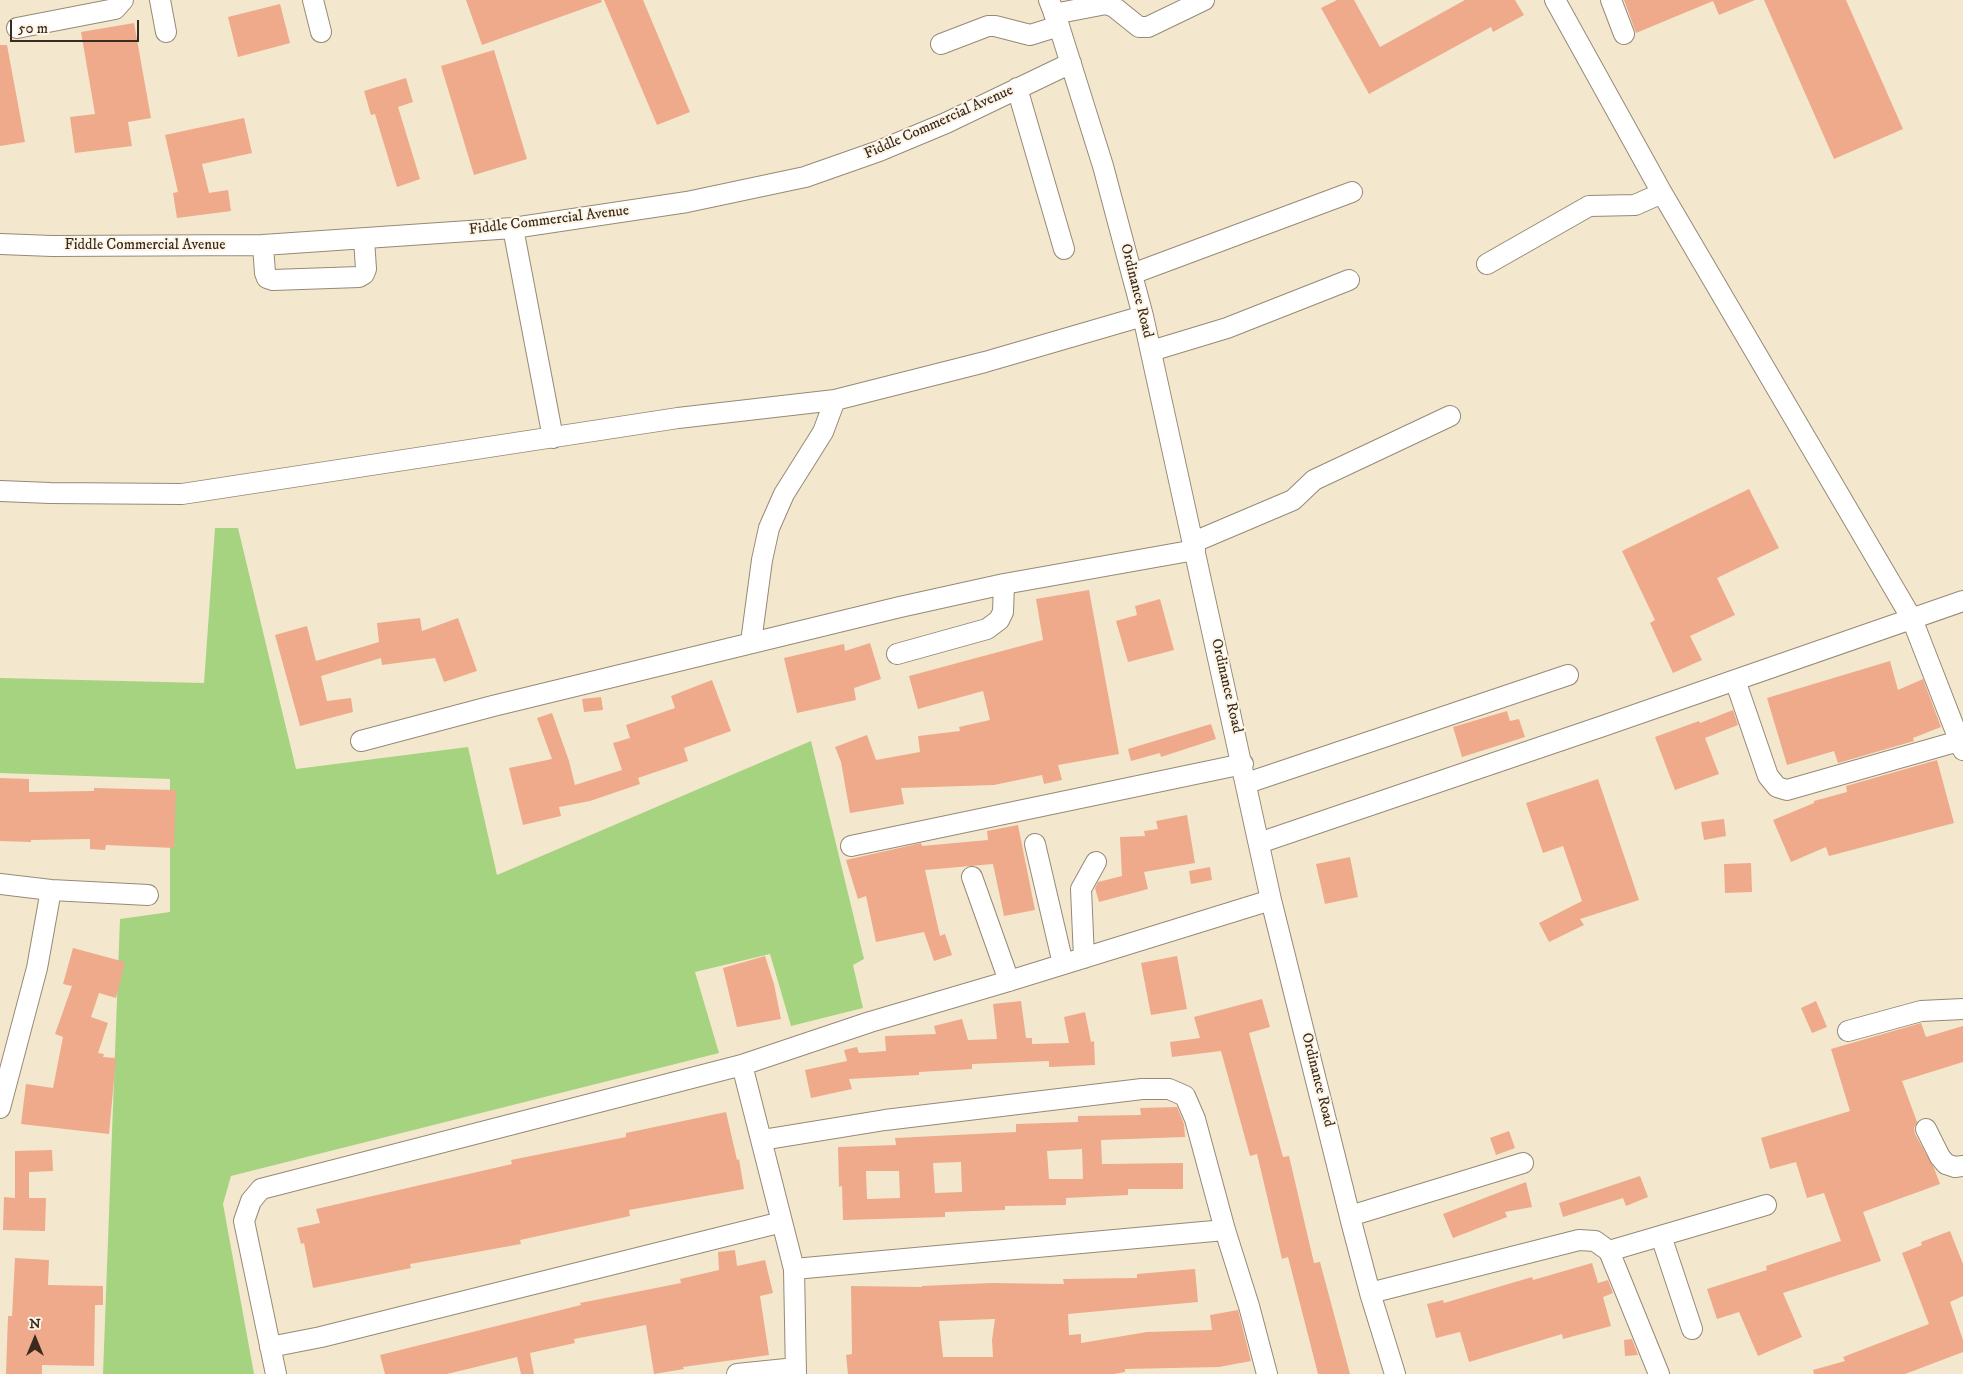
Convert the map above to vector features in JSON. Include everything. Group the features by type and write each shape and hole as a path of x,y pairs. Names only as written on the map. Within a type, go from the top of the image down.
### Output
{"street":[{"path":"17,28 115,10 123,0"},
{"path":"160,0 166,32"},
{"path":"313,0 322,32"},
{"path":"941,44 988,26 1030,35 1054,13 1106,4 1114,7 1139,27 1148,27 1204,0"},
{"path":"1555,0 1662,193 1912,619 1961,746 1788,790 1777,786 1768,776 1735,680"},
{"path":"1611,0 1624,34"},
{"name":"Ordinance Road","path":"1054,13 1103,166 1143,316 1245,773 1271,900 1370,1293 1395,1374"},
{"name":"Fiddle Commercial Avenue","path":"0,244 239,247 513,228 687,202 805,177 879,151 938,126 1071,62"},
{"path":"1017,88 1064,249"},
{"path":"1132,274 1352,192"},
{"path":"1487,264 1589,206 1635,204 1662,193"},
{"path":"513,228 554,438"},
{"path":"263,245 265,273 267,278 272,280 359,277 364,274 366,269 364,239"},
{"path":"1151,351 1227,328 1349,280"},
{"path":"0,491 182,494 678,418 835,400 985,362 1143,316"},
{"path":"751,642 768,528 784,494 823,432 835,400"},
{"path":"362,741 492,706 751,642 1004,584 1194,546 1293,500 1314,480 1450,416"},
{"path":"897,654 987,628 999,620 1003,612 1004,584"},
{"path":"1259,843 1963,601"},
{"path":"851,846 1245,773 1568,675"},
{"path":"1035,844 1063,964"},
{"path":"1084,958 1081,889 1096,862"},
{"path":"972,878 1009,981"},
{"path":"0,884 51,890 148,895"},
{"path":"0,1108 37,968 51,890"},
{"path":"276,1374 244,1221 250,1201 261,1189 742,1065 870,1022 1271,900"},
{"path":"1848,1031 1921,1011 1963,1009"},
{"path":"737,1374 796,1371 794,1269 742,1065"},
{"path":"762,1140 885,1120 1142,1089 1169,1089 1185,1096 1195,1119 1267,1374"},
{"path":"1926,1129 1940,1157 1946,1164 1955,1168 1963,1166"},
{"path":"1350,1216 1523,1163"},
{"path":"1609,1251 1766,1204"},
{"path":"270,1347 321,1337 782,1222"},
{"path":"794,1269 1225,1230"},
{"path":"1661,1236 1692,1329"},
{"path":"1370,1293 1579,1240 1595,1241 1609,1251 1660,1374"}],"green space":[{"path":"215,528 238,528 296,769 468,747 497,875 811,741 864,959 853,965 863,1008 791,1026 770,954 695,972 719,1053 231,1176 223,1204 254,1374 103,1374 120,919 170,912 170,779 0,773 0,678 204,683"}],"building":[{"path":"466,0 601,0 602,2 482,45"},
{"path":"604,0 643,0 690,112 657,125"},
{"path":"1337,0 1354,0 1380,47 1465,0 1515,0 1524,15 1493,32 1491,27 1369,94 1321,8"},
{"path":"1624,0 1755,0 1719,15 1713,1 1636,33"},
{"path":"1764,0 1846,0 1903,129 1834,159"},
{"path":"280,4 290,43 238,57 228,17"},
{"path":"134,23 151,118 128,122 132,146 75,153 70,117 95,114 81,32"},
{"path":"0,45 7,45 25,142 0,146"},
{"path":"494,50 527,159 474,175 441,66"},
{"path":"406,78 413,102 398,107 420,179 397,187 375,114 371,115 364,91"},
{"path":"244,118 252,153 202,164 209,193 228,190 231,211 177,218 173,193 178,192 165,135"},
{"path":"1749,489 1779,548 1717,578 1735,615 1690,636 1702,660 1673,673 1650,623 1655,620 1622,551"},
{"path":"1089,590 1119,754 1058,765 1062,780 1044,784 1042,775 994,785 901,788 904,804 850,813 841,762 835,747 867,735 876,760 920,752 918,736 960,731 959,727 990,720 983,691 918,709 909,676 1043,640 1036,599"},
{"path":"1160,599 1174,650 1128,662 1116,621 1137,615 1135,606"},
{"path":"420,618 422,631 458,618 477,671 444,682 435,658 382,665 381,658 321,676 327,701 351,698 353,712 300,726 275,635 307,626 316,661 379,642 377,623"},
{"path":"870,643 881,679 854,688 856,700 797,713 784,658 844,644 845,651"},
{"path":"1890,661 1898,690 1923,679 1941,727 1913,738 1914,741 1838,763 1834,751 1787,765 1767,698"},
{"path":"712,680 731,731 684,748 688,761 638,778 640,784 590,801 559,807 561,816 523,825 509,768 552,759 537,718 552,713 569,761 575,785 622,770 613,743 630,738 626,725 675,708 671,696"},
{"path":"601,697 603,710 584,712 582,699"},
{"path":"1733,710 1738,725 1705,738 1719,774 1675,790 1655,737"},
{"path":"1507,711 1510,721 1519,719 1525,737 1462,757 1453,727"},
{"path":"1211,724 1216,739 1161,757 1160,753 1131,761 1128,749"},
{"path":"1937,760 1954,823 1829,856 1826,847 1791,862 1773,820 1814,803 1814,801 1847,792 1846,786"},
{"path":"0,778 29,779 29,792 94,791 94,788 176,790 174,848 106,845 105,850 90,849 90,839 31,840 31,842 0,841"},
{"path":"1598,779 1639,900 1580,919 1584,925 1549,942 1539,923 1582,901 1563,846 1543,853 1526,803"},
{"path":"1187,815 1195,863 1144,872 1148,889 1099,902 1095,888 1098,882 1122,876 1120,837 1145,836 1144,831 1158,829 1156,821"},
{"path":"1724,819 1726,836 1704,840 1701,822"},
{"path":"1018,825 1035,910 1004,916 993,864 925,870 940,936 945,934 952,955 934,961 924,932 876,942 866,896 858,899 846,860 921,843 922,846 988,840 987,831"},
{"path":"1350,857 1358,897 1325,904 1316,864"},
{"path":"1751,863 1752,892 1725,893 1724,864"},
{"path":"1210,867 1212,880 1191,884 1189,871"},
{"path":"73,948 125,962 116,998 99,993 91,1017 108,1023 98,1053 104,1054 103,1057 116,1058 109,1134 21,1124 26,1084 53,1088 63,1037 55,1034 72,986 63,984"},
{"path":"765,956 774,984 781,1019 737,1027 723,968"},
{"path":"1177,956 1187,1009 1151,1015 1141,963"},
{"path":"1262,999 1270,1027 1249,1033 1283,1157 1289,1156 1314,1263 1320,1262 1350,1374 1318,1374 1288,1257 1282,1259 1257,1154 1250,1156 1221,1051 1172,1057 1170,1042 1200,1038 1194,1017"},
{"path":"1021,1001 1026,1038 1032,1038 1032,1044 1069,1043 1064,1017 1085,1012 1091,1042 1094,1041 1095,1065 1049,1067 1049,1061 972,1064 972,1069 919,1072 919,1075 849,1079 852,1089 811,1098 805,1070 847,1061 844,1050 857,1047 859,1053 886,1051 885,1036 936,1034 934,1026 962,1019 968,1040 997,1039 993,1004"},
{"path":"1816,1001 1827,1027 1812,1033 1801,1008"},
{"path":"1921,1023 1926,1037 1963,1026 1963,1062 1902,1081 1917,1122 1914,1128 1915,1134 1934,1168 1940,1184 1863,1212 1881,1261 1783,1293 1802,1337 1758,1356 1739,1312 1717,1319 1707,1289 1767,1270 1766,1266 1841,1241 1824,1193 1807,1198 1796,1162 1770,1169 1761,1138 1850,1111 1831,1049"},
{"path":"1177,1107 1184,1124 1185,1137 1101,1140 1102,1164 1183,1163 1183,1189 1128,1189 1128,1195 1066,1198 1066,1205 1005,1206 1005,1210 945,1212 945,1217 843,1220 842,1186 839,1187 838,1147 896,1145 895,1138 1016,1132 1016,1124 1078,1122 1078,1116 1141,1115 1140,1108","holes":["1082,1149 1083,1179 1049,1179 1047,1151","961,1162 962,1192 935,1193 933,1163","866,1171 899,1171 900,1198 867,1199"]},
{"path":"726,1112 737,1160 739,1159 744,1189 629,1210 630,1216 520,1240 521,1244 410,1264 411,1268 313,1288 304,1243 301,1244 297,1228 320,1223 316,1209 512,1164 511,1160 626,1137 626,1133"},
{"path":"1509,1131 1515,1148 1496,1155 1490,1138"},
{"path":"52,1150 53,1171 29,1172 29,1198 46,1198 45,1231 3,1230 4,1197 15,1198 15,1151"},
{"path":"1640,1176 1648,1197 1626,1206 1623,1198 1563,1217 1559,1203"},
{"path":"1526,1182 1532,1207 1505,1212 1507,1217 1453,1238 1443,1214"},
{"path":"1950,1231 1963,1264 1963,1296 1950,1302 1963,1340 1963,1352 1905,1374 1814,1374 1813,1370 1845,1361 1843,1357 1929,1324 1902,1253 1922,1245 1921,1242"},
{"path":"735,1250 737,1266 765,1260 773,1293 760,1296 769,1355 683,1367 684,1369 654,1374 646,1325 574,1339 575,1343 530,1353 534,1374 521,1374 517,1357 447,1374 385,1374 380,1355 581,1305 580,1303 681,1283 680,1279 719,1270 718,1252"},
{"path":"15,1258 49,1260 48,1285 103,1286 103,1305 95,1305 94,1366 42,1365 42,1374 6,1374 8,1316 12,1316"},
{"path":"1592,1263 1598,1283 1608,1280 1613,1293 1603,1297 1611,1326 1563,1339 1562,1334 1469,1362 1460,1332 1436,1338 1427,1304 1443,1300 1444,1303 1532,1277 1533,1280"},
{"path":"1195,1269 1198,1302 1068,1314 1069,1335 1081,1334 1081,1343 1147,1332 1212,1330 1210,1315 1238,1310 1251,1361 1219,1367 1125,1369 1125,1372 1114,1374 848,1374 846,1355 852,1354 851,1286 922,1287 991,1283 1064,1284 1063,1279 1137,1278 1137,1274","holes":["995,1319 992,1340 993,1357 943,1357 939,1321"]},
{"path":"1632,1339 1638,1355 1625,1356 1624,1340"}]}
